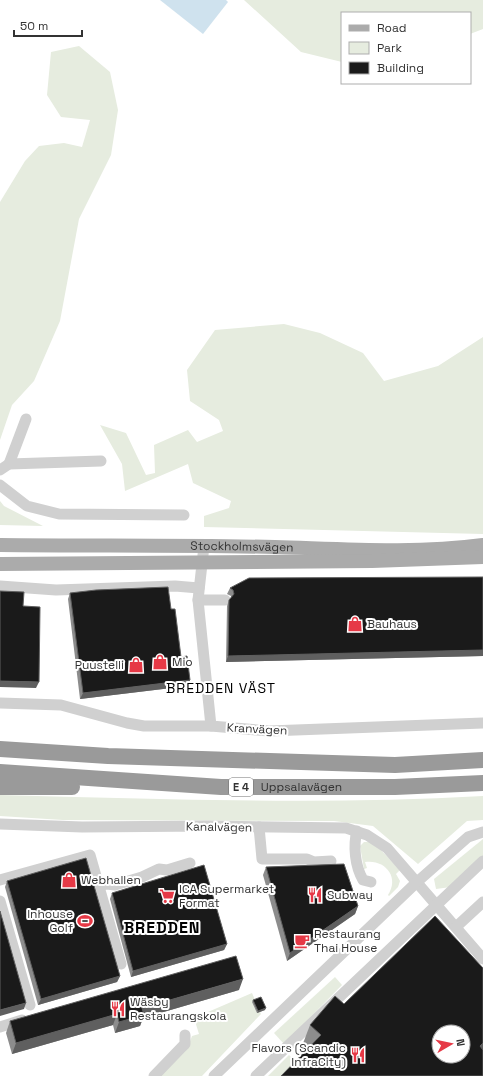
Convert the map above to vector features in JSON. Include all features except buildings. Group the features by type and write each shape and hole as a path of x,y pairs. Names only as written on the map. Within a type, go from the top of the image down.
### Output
{"highway":[{"path":"0,739 270,761"},
{"name":"Uppsalavägen","path":"0,749 108,756 395,765 483,760"},
{"name":"Uppsalavägen","path":"0,772 221,787 395,787 483,782"},
{"path":"0,787 221,787"}],"main road":[{"name":"Stockholmsvägen","path":"0,545 373,549 454,548 483,545"},
{"name":"Stockholmsvägen","path":"0,564 202,561 372,561 483,557"}],"street":[{"path":"26,419 4,467 101,461"},
{"path":"0,486 27,506 59,514 184,515"},
{"name":"Kranvägen","path":"204,546 198,600 211,726 269,731 483,723"},
{"path":"0,586 56,590 175,586 199,588"},
{"path":"198,600 225,600"},
{"path":"0,703 61,705 127,723 144,726 211,726"},
{"name":"Kanalvägen","path":"0,824 82,828 330,828 358,831 383,844 438,905 483,959"},
{"path":"259,828 262,859 307,859 314,862 331,861"},
{"path":"358,831 355,848 357,864 363,880 372,882"},
{"path":"214,1076 417,882 468,837 483,832"},
{"path":"0,880 90,855 121,964"},
{"path":"256,1076 483,861"},
{"path":"99,886 107,884 115,885 142,877 159,869 167,870 190,863"},
{"path":"0,900 30,1005"},
{"path":"456,927 483,902"},
{"path":"0,1028 34,1016"},
{"path":"154,1076 185,1044 185,1035"}],"green space":[{"path":"244,0 483,0 483,29 471,34 471,12 341,12 341,62 301,52"},
{"path":"79,46 110,72 118,110 111,155 79,219 60,321 34,381 12,405 0,440 0,202 25,161 39,146 64,143 82,147 90,120 61,117 47,95 51,52"},
{"path":"284,324 320,333 363,353 384,381 438,366 483,337 483,534 204,527 204,516 229,508 231,501 193,483 188,464 125,491 122,464 100,425 126,433 146,475 155,473 154,445 188,430 197,442 223,431 219,420 190,401 187,370 215,330"},
{"path":"0,501 4,506 43,526 0,525"},
{"path":"0,795 302,801 423,799 483,796 483,820 467,821 418,864 373,826 334,821 63,820 0,816"},
{"path":"483,839 483,856 451,887 436,889 434,879"},
{"path":"364,842 369,842 378,847 400,870 396,874 400,881 398,887 389,896 392,882 391,876 384,866 379,863 365,862 367,868 364,869 360,846"},
{"path":"335,977 342,985 284,1044 274,1033"},
{"path":"252,993 261,1014 202,1076 160,1076 189,1044 192,1036 199,1034 194,1018"},
{"path":"289,1055 299,1065 287,1076 268,1076"}],"water":[{"path":"160,0 226,0 228,2 203,34"}],"place":[{"name":"Bauhaus","path":"355,624"},
{"name":"Mio","path":"160,662"},
{"name":"Puustelli","path":"136,665"},
{"name":"Webhallen","path":"69,880"},
{"name":"Subway","path":"315,895"},
{"name":"ICA Supermarket Format","path":"167,896"},
{"name":"Inhouse Golf","path":"85,921"},
{"name":"Restaurang Thai House","path":"302,941"},
{"name":"Wäsby Restaurangskola","path":"118,1009"},
{"name":"Flavors (Scandic InfraCity)","path":"358,1055"}],"district":[{"name":"BREDDEN VÄST","path":"221,688"},
{"name":"BREDDEN","path":"162,927"}]}
